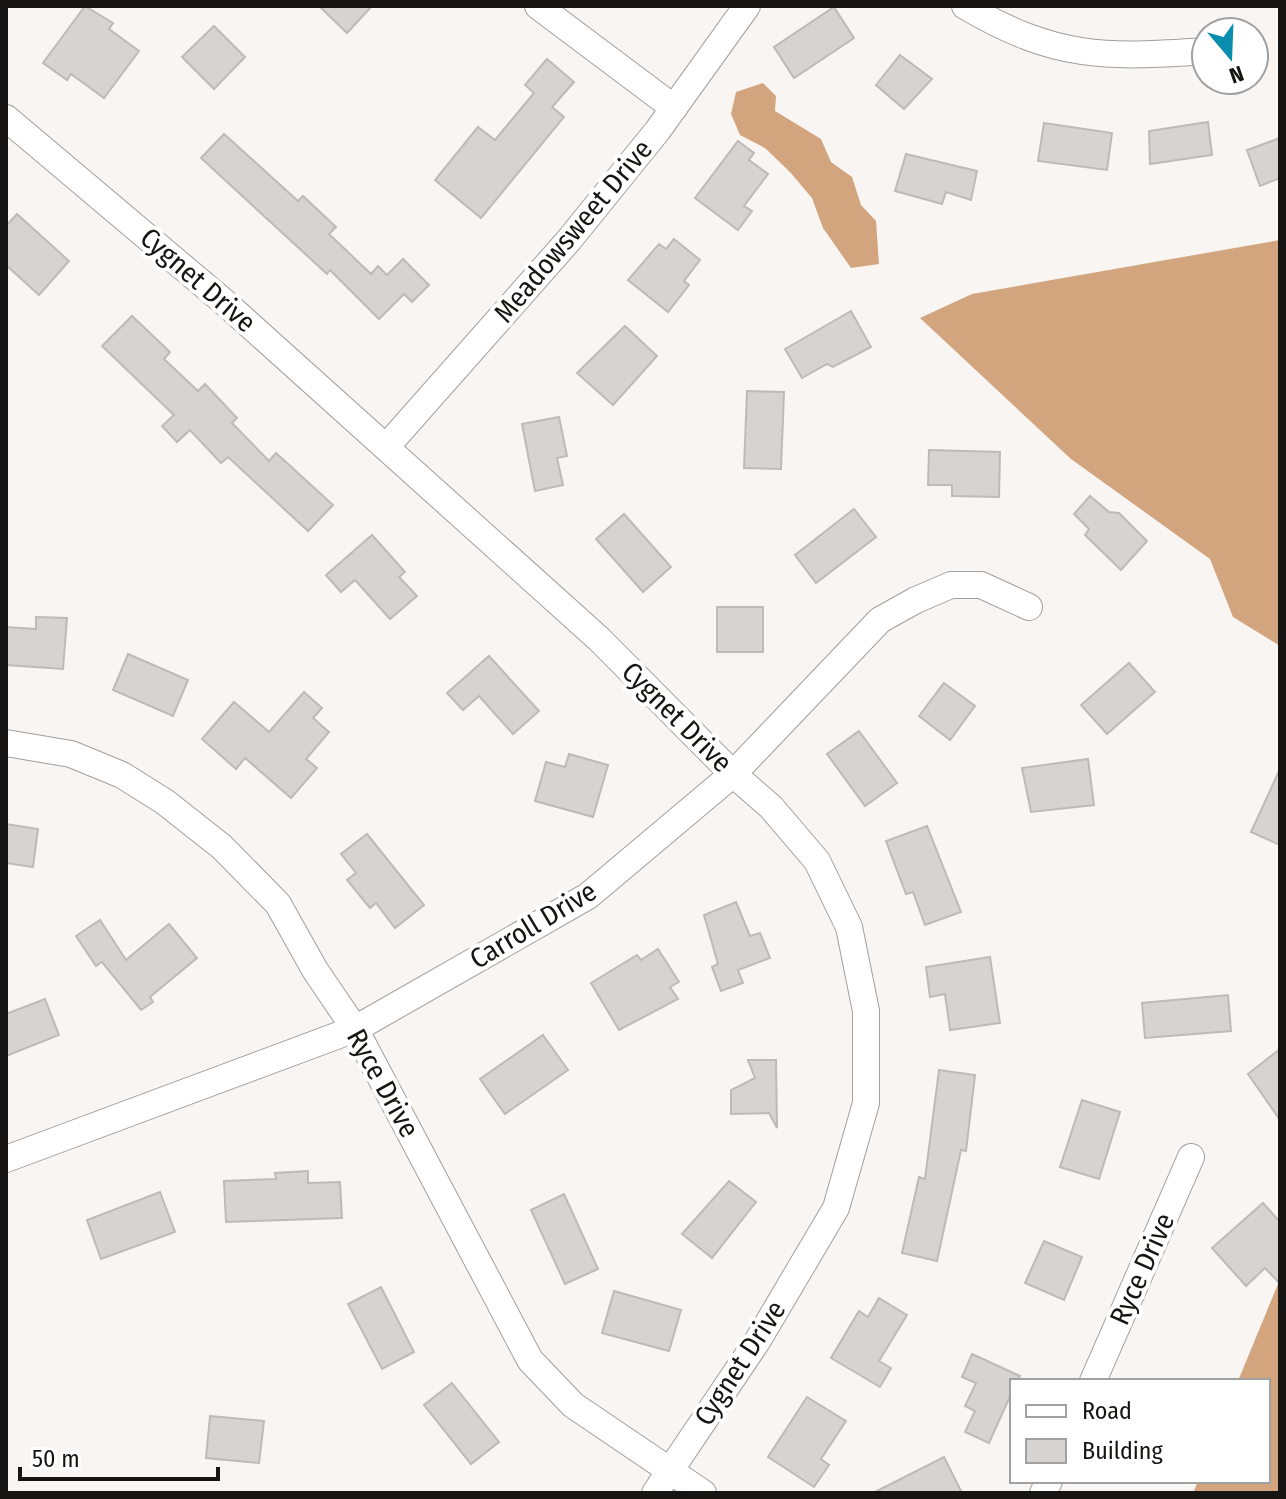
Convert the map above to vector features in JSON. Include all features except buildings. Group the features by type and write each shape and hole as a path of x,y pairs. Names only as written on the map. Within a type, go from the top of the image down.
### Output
{"street":[{"path":"538,6 674,108"},
{"name":"Meadowsweet Drive","path":"387,446 569,240 674,108 747,6"},
{"path":"965,6 1021,37 1063,50 1115,55 1190,52"},
{"name":"Cygnet Drive","path":"6,118 387,446 599,639 733,774 771,807 817,861 849,927 866,1011 866,1103 836,1208 758,1340 661,1482"},
{"name":"Carroll Drive","path":"6,1159 355,1029 588,896 733,774 880,620 951,585 981,585 1029,607"},
{"name":"Ryce Drive","path":"6,743 71,754 122,775 165,802 222,847 278,904 315,970 355,1029 530,1360 573,1405 661,1482 703,1493"},
{"name":"Ryce Drive","path":"1094,1379 1191,1157"}],"shaded area":[{"path":"763,83 776,96 775,111 821,139 831,162 852,177 861,205 876,221 879,264 851,268 823,228 812,198 765,148 740,135 731,114 736,92"},
{"path":"1280,240 1280,646 1233,617 1210,559 1071,459 920,318 972,294"},
{"path":"1280,1279 1280,1493 1193,1493 1197,1483 1270,1483 1270,1379 1239,1379"}]}
